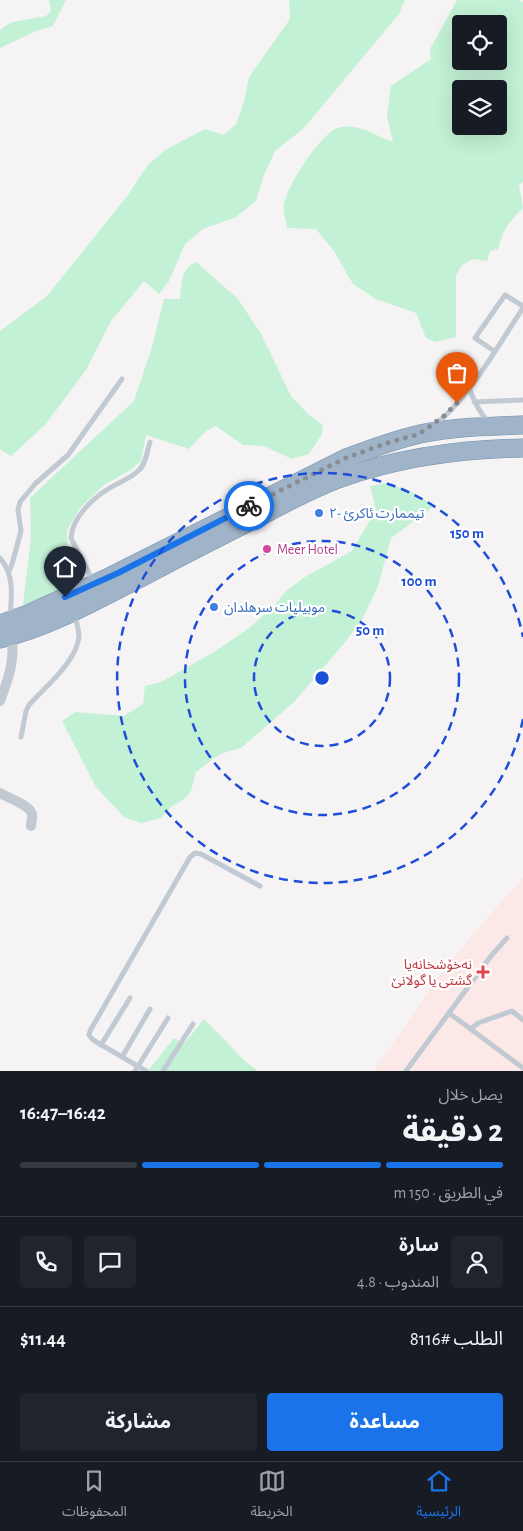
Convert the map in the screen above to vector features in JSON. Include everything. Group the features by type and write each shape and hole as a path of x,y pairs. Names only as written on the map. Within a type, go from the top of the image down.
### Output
{"highway":[{"path":"5,630 346,458 419,434 492,426 523,425"},
{"path":"5,630 24,633 72,611 288,502 340,479 397,462 430,455 483,449 523,448"}],"street":[{"path":"0,701 10,673 13,650 5,630"},
{"path":"0,793 31,810 33,815 31,826"}],"lane":[{"path":"419,434 444,416 469,388 494,351 523,307 504,295 474,338 494,351"},
{"path":"8,571 12,564 21,531 18,510 20,502 36,483 68,455 122,379"},
{"path":"469,388 481,414 492,426"},
{"path":"474,402 523,400"},
{"path":"94,584 86,565 73,544 71,532 76,520 87,506 105,491 138,471 142,466 150,442"},
{"path":"0,558 8,571 11,602 5,630"},
{"path":"21,736 29,705 66,664 77,646 78,625 72,611"},
{"path":"146,1071 136,1069 122,1057 89,1035 91,1028 190,857 195,853 201,854 260,886"},
{"path":"406,1071 507,938"},
{"path":"102,1045 130,998"},
{"path":"122,1057 150,1009"},
{"path":"470,1029 478,1023 512,1011 523,1020"},
{"path":"449,1013 523,1068"},
{"path":"136,1069 168,1018"},
{"path":"163,1071 193,1024"}],"shaded area":[{"name":"نەخۆشخانەیا گشتی یا گولانێ","path":"523,878 523,1071 373,1071 432,985 474,933"}],"green space":[{"path":"49,0 66,0 53,26 36,31 0,48 0,30 12,22 46,16 51,11"},
{"path":"289,0 405,0 399,14 304,128 275,151 264,175 256,201 236,217 203,229 185,244 169,281 159,294 144,281 111,321 86,370 45,425 11,456 0,449 0,331 47,296 128,195 147,166 165,150 205,129 224,135 236,124 244,102 249,77 290,19"},
{"path":"457,0 519,0 523,2 523,182 519,185 523,208 507,226 498,249 490,251 487,261 473,259 462,265 456,276 456,337 435,342 426,338 416,313 376,299 353,284 334,251 316,229 287,228 284,214 286,197 297,174 314,150 331,132 345,127 359,128 393,142 387,116 391,86 431,59 430,49"},
{"path":"196,262 237,298 260,332 291,396 308,414 323,425 322,434 309,454 292,459 264,446 243,445 216,426 206,431 189,449 146,435 141,461 132,469 104,485 80,508 67,530 68,555 76,584 23,605 31,537 30,498 134,401 152,347 164,299 180,299 184,273"},
{"path":"387,483 414,493 434,506 391,538 378,586 363,618 346,641 294,702 241,748 223,753 196,772 191,791 183,800 172,806 161,818 141,823 124,817 96,787 62,721 75,712 124,716 143,704 145,686 161,682 214,652 248,629 274,606 286,591 305,577 352,551 376,510 370,486"},
{"path":"204,1019 245,1061 258,1071 148,1071 174,1038 184,1044"}],"way so far":[{"path":"249,506 346,458 419,434 436,424 457,403"}],"place":[{"name":"تيممارت ئاكرئ -٢","path":"319,513"},
{"name":"Meer Hotel","path":"267,549"},
{"name":"موبيليات سرهلدان","path":"214,607"},
{"name":"نەخۆشخانەیا گشتی یا گولانێ","path":"483,972"}],"route":[{"path":"65,597 118,573 249,506"}]}
